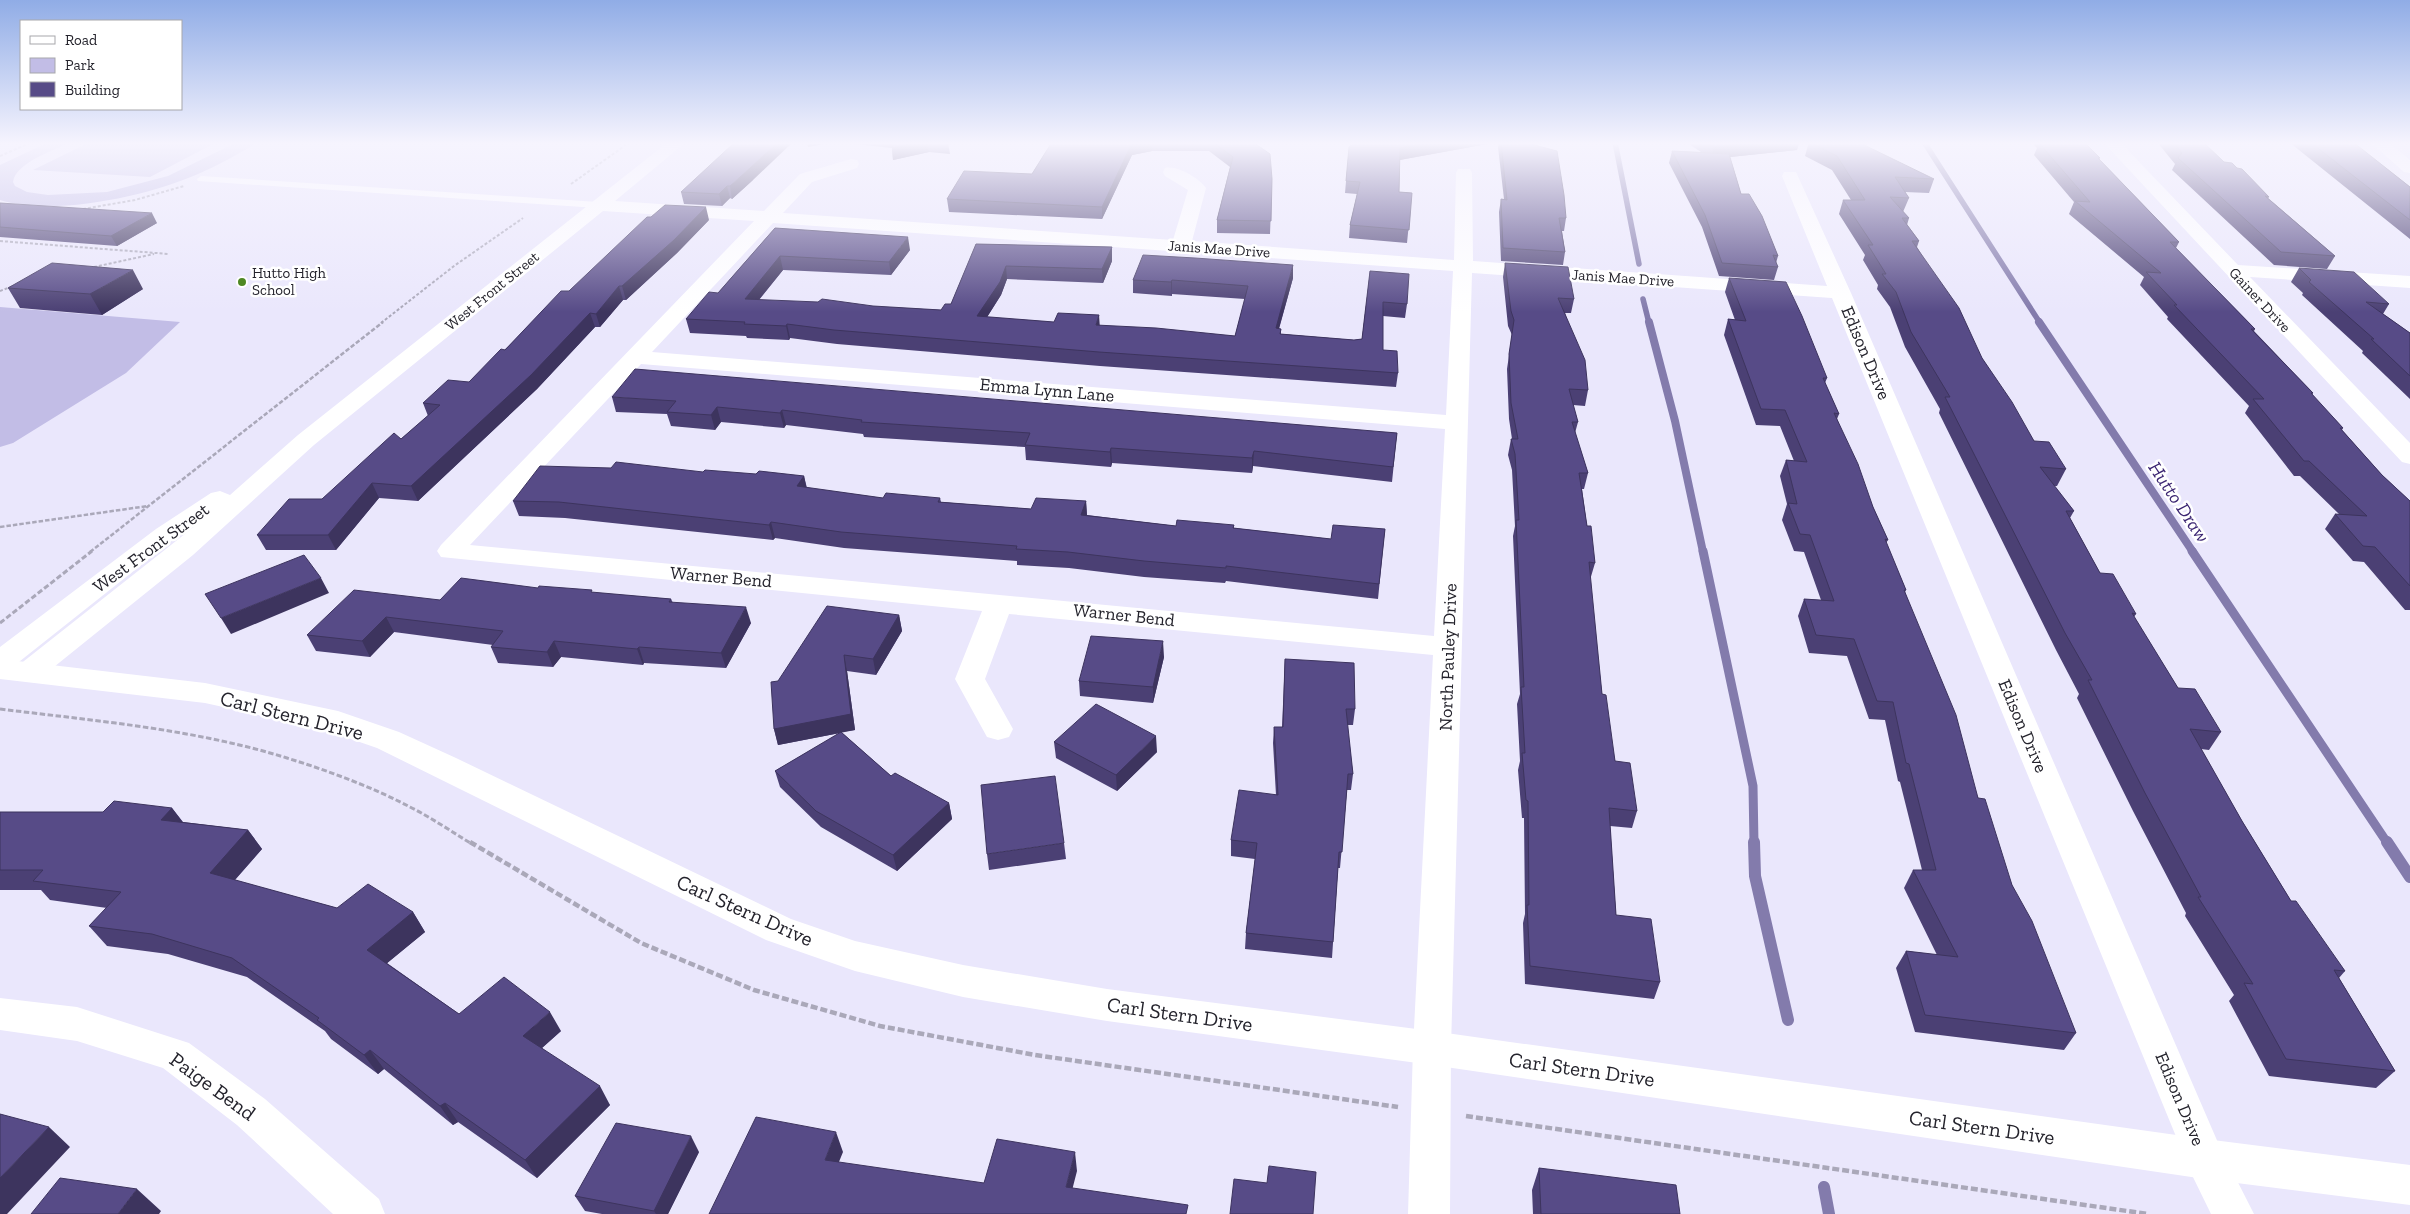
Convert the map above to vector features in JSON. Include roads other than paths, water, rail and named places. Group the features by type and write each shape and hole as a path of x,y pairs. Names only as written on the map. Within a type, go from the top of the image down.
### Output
{"street":[{"name":"West Front Street","path":"10,668 184,549 306,440 607,199"},
{"name":"Warner Bend","path":"786,199 450,551 1449,647"},
{"path":"1181,246 1194,199"},
{"name":"North Pauley Drive","path":"1429,1214 1432,1048 1449,647 1464,199"},
{"name":"Edison Drive","path":"1800,199 2205,1159 2233,1214"},
{"name":"Gainer Drive","path":"2165,199 2410,457"},
{"name":"Janis Mae Drive","path":"598,206 1841,293"},
{"path":"2232,270 2410,282"},
{"name":"Emma Lynn Lane","path":"637,357 1457,423"},
{"path":"998,728 970,679 999,603"},
{"name":"Carl Stern Drive","path":"10,668 205,693 327,719 388,740 445,766 779,930 855,956 963,980 1097,1003 1432,1048 2205,1159 2410,1185"},
{"name":"Paige Bend","path":"0,1014 77,1024 175,1055 251,1112 364,1214"}],"lane":[{"path":"495,199 598,206"}],"waterway":[{"path":"1626,199 1639,264"},
{"name":"Hutto Draw","path":"1960,199 2040,323"},
{"path":"1643,299 1649,323"},
{"path":"1649,322 1675,421 1703,552"},
{"name":"Hutto Draw","path":"2039,322 2193,552"},
{"path":"1703,551 1753,786 1754,844"},
{"name":"Hutto Draw","path":"2192,551 2388,844"},
{"path":"1754,842 1755,876 1788,1020"},
{"name":"Hutto Draw","path":"2387,842 2410,877"},
{"path":"1824,1187 1829,1214"}],"place":[{"name":"Hutto High School","path":"242,282"}]}
